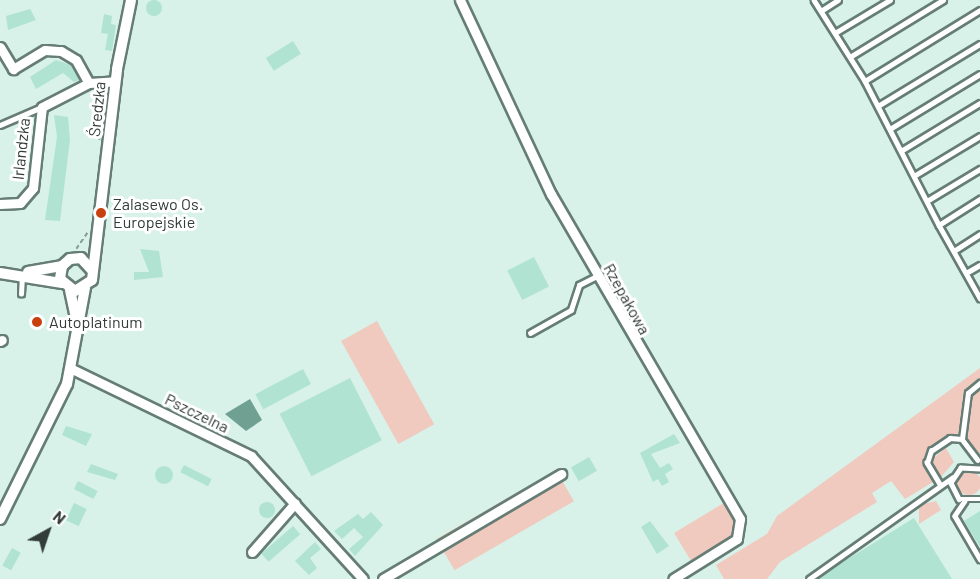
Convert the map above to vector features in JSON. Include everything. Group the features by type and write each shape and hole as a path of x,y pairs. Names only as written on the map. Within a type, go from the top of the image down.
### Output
{"street":[{"name":"Średzka","path":"85,288 92,270 100,221 110,80 131,0"},
{"name":"Rzepakowa","path":"460,0 551,194 740,519 736,539 673,579"},
{"path":"0,47 13,69 45,50 61,51 76,60 89,83"},
{"name":"Irlandzka","path":"0,204 24,200 34,183 42,107 89,83 110,80"},
{"name":"Średzka","path":"72,255 100,221"},
{"path":"22,274 62,266 72,255 92,270"},
{"path":"62,266 79,337"},
{"path":"0,273 22,274 66,286 85,288 79,337 72,369 0,519"},
{"name":"Pszczelna","path":"72,369 251,456 363,579"},
{"path":"383,579 561,474"},
{"path":"252,552 295,503"}],"lane":[{"path":"814,0 865,81 939,225 980,297"},
{"path":"821,11 838,0"},
{"path":"835,33 890,0"},
{"path":"850,57 943,0"},
{"path":"865,81 980,10"},
{"path":"878,106 980,44"},
{"path":"890,129 980,74"},
{"path":"902,151 980,103"},
{"path":"0,125 42,107"},
{"path":"914,176 980,136"},
{"path":"927,201 980,169"},
{"path":"939,225 980,199"},
{"path":"954,251 980,234"},
{"path":"966,273 980,265"},
{"path":"21,294 22,274"},
{"path":"530,333 571,310 579,285 597,276"},
{"path":"809,579 940,485 973,466 979,460 962,438 968,393 980,382"},
{"path":"940,485 927,457 950,438 962,438"},
{"path":"973,466 980,469"},
{"path":"953,477 952,489 965,501"},
{"path":"980,499 965,501 955,516 980,559"}],"path":[{"path":"98,150 110,80"},
{"path":"72,255 82,244 89,227"}],"shaded area":[{"path":"377,321 434,424 398,444 341,341"},
{"path":"980,368 980,378 963,396 960,432 926,455 933,482 905,499 891,481 872,493 877,502 780,562 767,579 724,579 716,565 767,534 777,516"},
{"path":"980,390 980,453 977,454 967,438 971,397"},
{"path":"250,399 262,420 246,431 225,414"},
{"path":"946,448 954,462 940,478 930,461"},
{"path":"556,470 574,501 454,570 436,539"},
{"path":"969,471 974,472 980,478 980,488 974,494 969,495 964,494 958,488 957,483 958,478 964,472"},
{"path":"727,501 736,518 730,540 693,564 674,533"},
{"path":"936,501 941,510 919,524 919,505"}],"building":[{"path":"151,0 157,0 162,8 160,14 151,16 146,11 146,5"},
{"path":"30,9 36,20 8,30 6,16"},
{"path":"104,14 112,16 111,24 116,25 112,51 105,50 108,34 101,33"},
{"path":"293,41 301,54 274,71 266,58"},
{"path":"56,60 71,65 79,80 74,82 63,73 36,89 30,77"},
{"path":"54,115 68,117 70,140 60,221 45,220 57,137"},
{"path":"140,249 159,251 163,277 134,280 134,272 149,272"},
{"path":"534,257 549,286 522,300 507,271"},
{"path":"303,369 311,384 263,409 255,394"},
{"path":"350,378 382,440 311,476 280,414"},
{"path":"66,426 92,434 86,446 62,435"},
{"path":"674,434 680,443 651,454 660,468 669,463 673,469 665,474 669,482 662,486 658,479 653,482 640,453"},
{"path":"589,457 597,471 579,481 571,468"},
{"path":"91,464 118,474 115,480 87,472"},
{"path":"184,465 212,479 208,486 180,472"},
{"path":"164,466 170,469 173,475 170,481 164,484 158,481 155,475 158,469"},
{"path":"78,481 98,491 94,499 74,489"},
{"path":"267,502 275,510 267,518 259,510"},
{"path":"74,503 87,509 79,526 66,520"},
{"path":"980,511 980,547 964,521"},
{"path":"371,512 383,525 355,556 349,549 363,537 354,528 342,539 334,531 358,514 363,519"},
{"path":"914,518 952,579 817,579 822,575"},
{"path":"650,521 669,546 657,554 641,527"},
{"path":"293,526 300,534 269,562 261,554"},
{"path":"315,542 321,549 310,558 317,568 309,575 295,561"},
{"path":"12,548 21,553 11,570 2,565"}],"place":[{"name":"Zalasewo Os. Europejskie","path":"101,213"},
{"name":"Autoplatinum","path":"37,322"}]}
